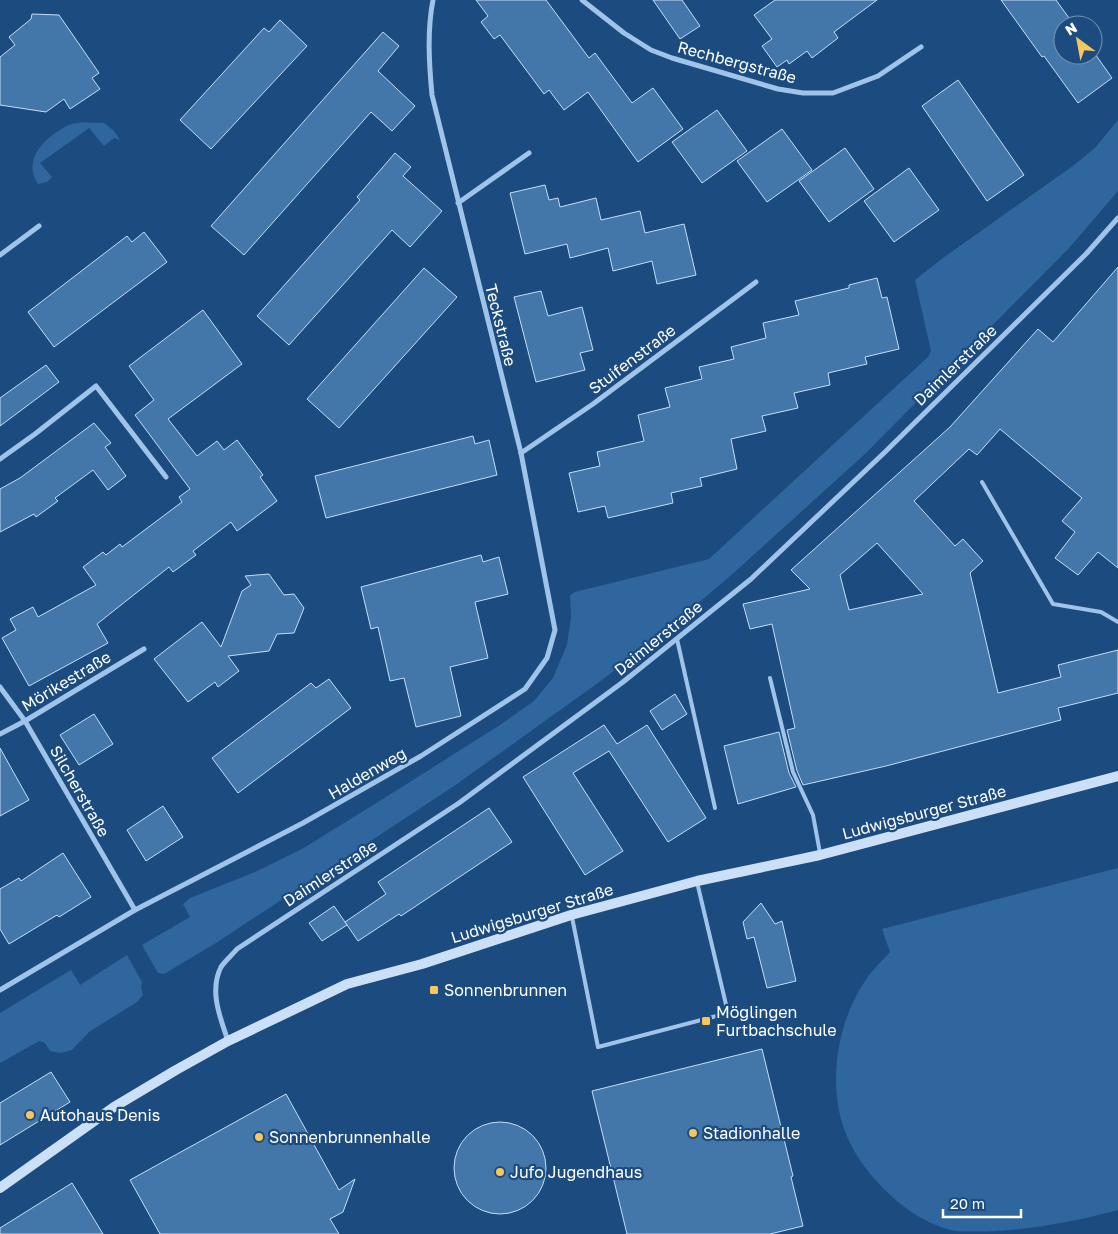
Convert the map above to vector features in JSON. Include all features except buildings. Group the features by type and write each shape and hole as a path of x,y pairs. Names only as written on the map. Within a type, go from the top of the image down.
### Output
{"street":[{"name":"Teckstraße","path":"433,0 429,35 432,95 521,453"},
{"name":"Rechbergstraße","path":"582,0 624,33 651,50 761,84 803,93 833,93 869,80 921,47"},
{"path":"458,203 529,153"},
{"name":"Daimlerstraße","path":"228,1040 218,1012 215,992 222,967 237,949 459,803 623,682 751,579 1086,254 1118,218"},
{"path":"0,256 39,226"},
{"name":"Stuifenstraße","path":"521,453 593,404 756,282"},
{"path":"0,459 96,386 166,477"},
{"name":"Haldenweg","path":"0,990 135,910 312,818 421,756 525,689 547,658 555,630 521,453"},
{"name":"Mörikestraße","path":"0,734 25,721 144,649"},
{"name":"Silcherstraße","path":"0,687 25,721 135,910"},
{"name":"Ludwigsburger Straße","path":"0,1188 114,1107 176,1070 228,1040 347,984 422,964 571,915 697,881 820,855 1118,776"}],"lane":[{"path":"982,482 1053,604 1101,612 1118,622"},
{"path":"677,639 715,808"},
{"path":"770,678 793,772 812,815 820,855"},
{"path":"571,915 598,1047 728,1013 697,881"}],"shaded area":[{"path":"1118,120 1118,191 1069,248 865,454 728,578 602,680 457,784 216,943 164,974 158,973 142,945 190,917 183,904 190,898 255,872 302,849 500,725 534,701 553,678 567,645 571,617 570,595 575,592 709,559 928,357 931,351 915,280 1074,165 1095,148"},
{"path":"104,123 114,131 120,140 114,138 104,146 89,128 40,163 52,177 47,182 38,184 33,166 35,157 45,141 69,125"},
{"path":"1118,868 1118,1210 1058,1224 996,1231 955,1231 925,1220 891,1196 865,1167 846,1135 836,1089 838,1051 848,1014 865,981 890,952 882,929"},
{"path":"127,955 142,982 143,995 137,1002 89,1032 72,1050 61,1053 50,1051 45,1043 39,1041 0,1063 0,1013 71,970 80,985"}],"place":[{"name":"Sonnenbrunnen","path":"434,990"},
{"name":"Möglingen Furtbachschule","path":"706,1021"},
{"name":"Autohaus Denis","path":"30,1115"},
{"name":"Stadionhalle","path":"693,1133"},
{"name":"Sonnenbrunnenhalle","path":"259,1137"},
{"name":"Jufo Jugendhaus","path":"500,1172"}]}
